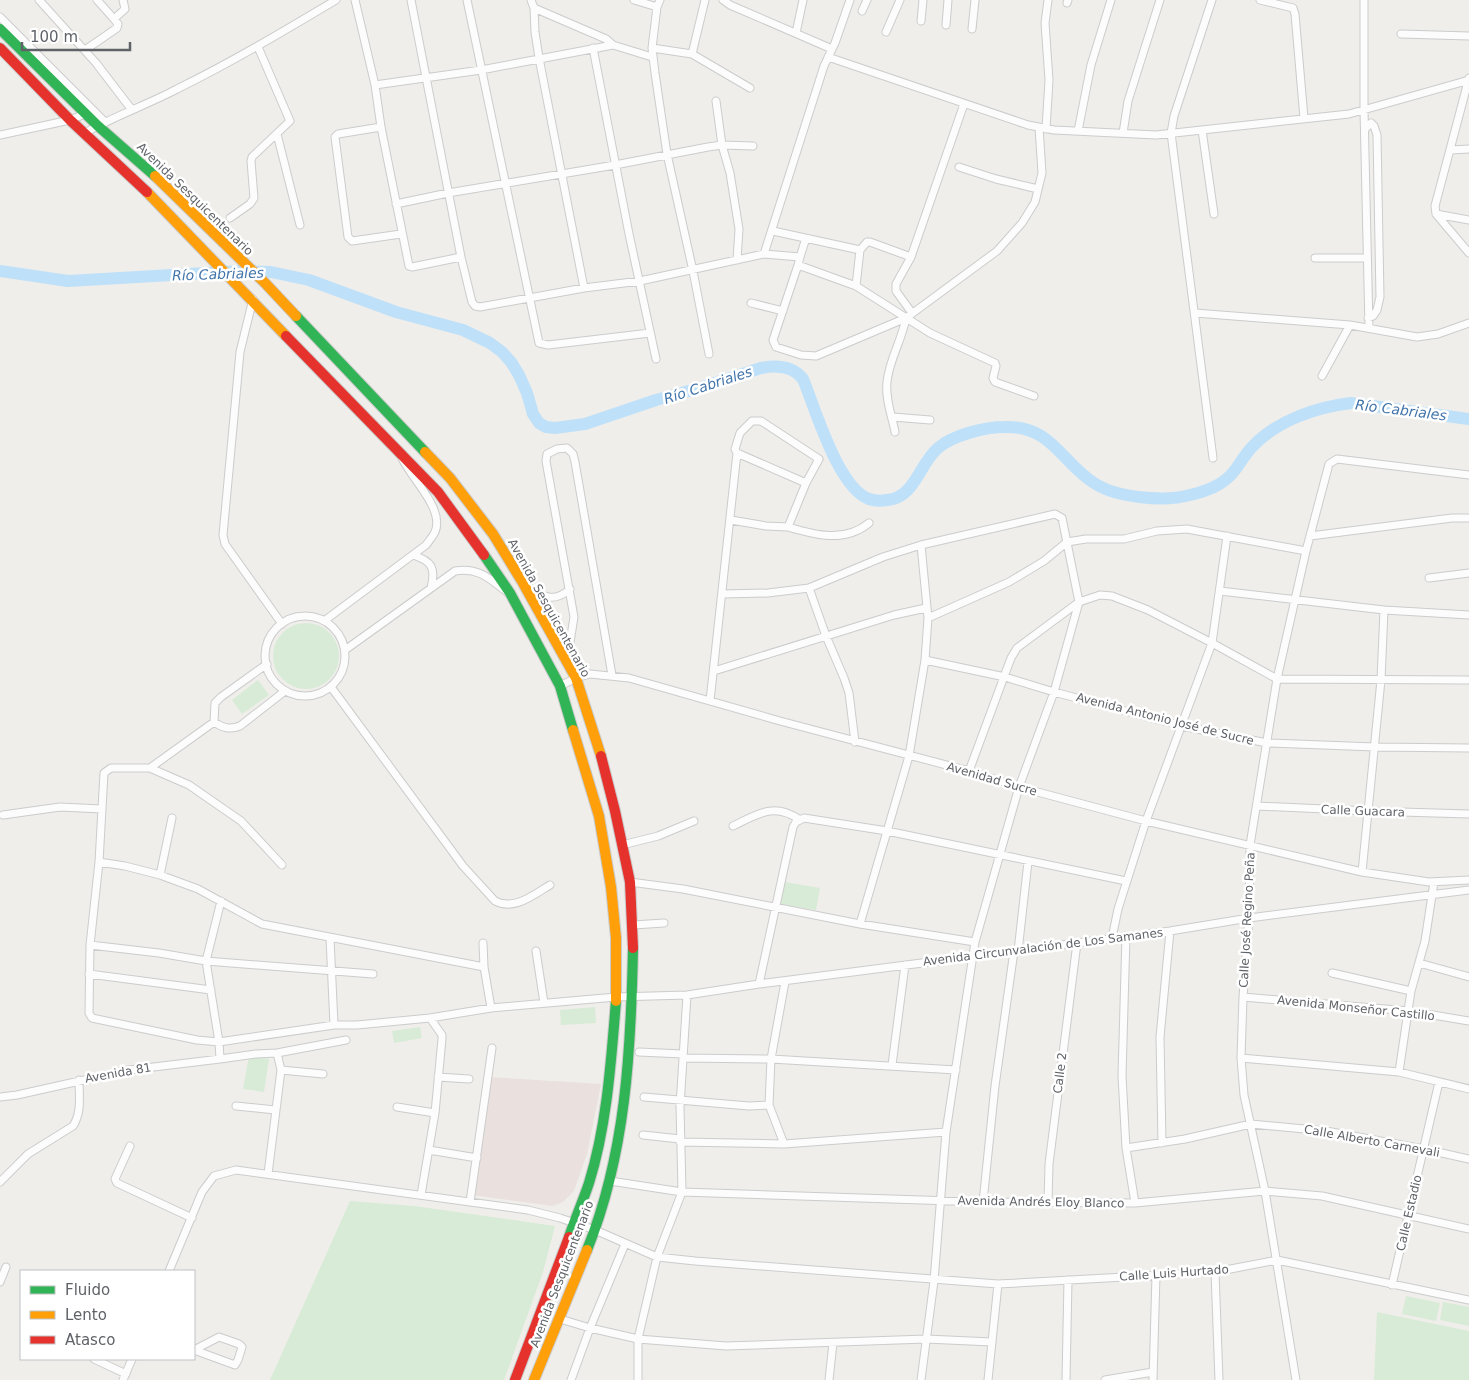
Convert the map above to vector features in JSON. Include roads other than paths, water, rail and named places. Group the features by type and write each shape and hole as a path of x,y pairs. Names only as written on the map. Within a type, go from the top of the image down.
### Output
{"main road":[{"name":"Avenida Sesquicentenario","path":"0,29 85,114 101,124 265,283 450,478 493,534 523,583 576,678 595,734 615,811 630,882 633,925 628,1076 610,1181 594,1230 534,1380"},
{"name":"Avenida Sesquicentenario","path":"0,48 70,120 136,181 207,255 253,299 438,492 480,548 512,596 560,686 599,816 611,887 616,938 616,997 610,1075 600,1134 589,1182 515,1380"}],"street":[{"path":"39,0 110,80 132,110"},
{"path":"84,50 117,28 118,24 97,0"},
{"path":"114,19 125,9 126,5 123,0"},
{"path":"84,133 175,90 258,47 336,0"},
{"path":"355,0 375,85 401,234 410,267 460,257"},
{"path":"411,0 460,257 472,302 475,306 480,307 584,288 640,281 693,271 764,254 800,257"},
{"path":"467,0 507,184 538,341 542,345 650,334"},
{"path":"531,0 534,8 539,58 584,288"},
{"path":"634,0 658,4 652,57 667,154 709,354"},
{"path":"692,54 705,0"},
{"path":"723,0 730,6 832,49"},
{"path":"796,33 803,0"},
{"path":"764,254 828,57 850,0"},
{"path":"862,11 867,0"},
{"path":"886,32 900,0"},
{"path":"920,21 923,0"},
{"path":"946,25 948,0"},
{"path":"972,29 975,0"},
{"path":"806,238 774,345 802,355 816,356 909,316 997,251 1022,223 1035,202 1042,174 1043,128 1049,80 1046,23 1048,0"},
{"path":"1078,131 1091,65 1111,0"},
{"path":"1123,133 1128,101 1160,0"},
{"path":"1212,0 1174,116 1171,133 1213,458"},
{"path":"1260,0 1293,8 1304,118"},
{"path":"1364,0 1366,258 1369,328"},
{"path":"534,8 606,39 613,45 652,57"},
{"name":"Avenida Sesquicentenario","path":"0,17 101,124"},
{"path":"1401,34 1469,36"},
{"path":"375,85 481,70 613,45"},
{"path":"230,218 250,204 254,198 252,157 290,121 258,47"},
{"path":"593,48 615,165 656,359"},
{"path":"652,48 692,54 750,88"},
{"path":"828,57 964,104 1043,128 1156,135 1349,114 1469,79"},
{"path":"1469,79 1436,198 1436,214 1469,253"},
{"path":"716,101 722,145 730,173 739,229 737,260"},
{"path":"895,432 888,401 887,383 889,370 909,316 896,291 896,287 911,257 964,104"},
{"path":"0,135 70,120 85,114"},
{"path":"1365,128 1371,123 1377,135 1380,236 1380,297 1378,310 1368,318"},
{"path":"381,127 338,134 335,137 348,237 352,241 401,234"},
{"path":"1202,130 1214,214"},
{"path":"276,134 300,225"},
{"path":"396,204 448,193 722,145 753,146"},
{"path":"1450,150 1469,150"},
{"path":"959,167 996,179 1038,189"},
{"path":"1436,214 1469,220"},
{"path":"772,230 860,250"},
{"path":"856,286 860,250 867,242 911,257"},
{"path":"1315,258 1366,258"},
{"path":"798,265 856,286 909,316 930,333 995,363 993,378 995,382 1034,396"},
{"path":"253,299 240,352 223,535 225,544 282,624"},
{"path":"751,303 783,311"},
{"path":"1195,313 1350,325 1396,335 1417,337 1438,334 1469,323"},
{"path":"1322,376 1350,325"},
{"path":"893,417 930,420"},
{"path":"710,701 731,520 737,453 735,449 740,433 752,420 761,422 819,459 806,483 788,527"},
{"path":"567,661 574,617 546,461 547,454 557,449 566,448 573,454 575,462 612,675"},
{"path":"324,621 426,545 435,532 437,519 433,506 406,468 399,451"},
{"path":"737,453 806,483"},
{"name":"Calle José Regino Peña","path":"1296,1380 1265,1191 1244,1095 1242,1058 1243,997 1249,918 1250,845 1277,679 1306,551 1329,464 1337,459 1469,475"},
{"path":"722,594 768,593 809,588 883,557 921,545 1055,514 1062,518 1079,602 1054,692 1019,787 998,855 975,942 946,1132 934,1280 921,1380"},
{"path":"1310,536 1452,518 1469,518"},
{"path":"731,520 766,526 788,527 815,535 829,536 861,529 869,523"},
{"path":"928,618 1009,582 1044,561 1067,542 1086,538 1124,538 1157,531 1186,529 1306,551"},
{"path":"1112,938 1126,881 1146,821 1212,642 1227,536"},
{"path":"860,924 909,756 924,660 928,618 921,545"},
{"path":"413,555 428,562 433,569 434,577 431,588"},
{"path":"344,650 455,571 466,569 478,572 512,596"},
{"path":"1429,578 1469,573"},
{"path":"523,583 542,596 550,598 564,594 570,589"},
{"path":"809,588 849,692 855,742"},
{"path":"1220,591 1384,610 1455,616 1469,615"},
{"path":"968,771 1011,658 1017,648 1079,602 1100,595 1118,598 1148,610 1212,642 1277,679 1469,680"},
{"path":"714,671 894,615 926,608"},
{"path":"1362,872 1380,680 1384,610"},
{"path":"307,616 324,621 331,625 339,635 345,660 342,673 324,692 311,696 298,696 285,691 275,682 268,671 265,658 267,644 273,633 282,624 294,618 307,616"},
{"name":"Avenida Antonio José de Sucre","path":"924,660 1005,676 1054,692 1182,726 1267,743 1469,748"},
{"path":"214,722 215,704 228,691 267,664"},
{"name":"Avenidad Sucre","path":"560,686 590,674 629,678 1146,821 1362,872 1431,882 1469,880"},
{"path":"330,687 462,866 495,901 501,904 514,905 550,885"},
{"path":"214,722 221,727 233,728 240,726 285,691"},
{"path":"150,768 214,722"},
{"path":"211,990 89,974 90,945 99,862 104,773 111,768 150,768 190,785 241,821 282,865"},
{"name":"Calle Guacara","path":"1257,806 1368,812 1469,814"},
{"path":"3,815 60,807 102,809"},
{"path":"733,826 762,812 776,810 789,813 800,820"},
{"path":"160,875 172,818"},
{"path":"760,984 794,826 800,820 811,818 887,831 1126,881"},
{"path":"622,846 658,836 694,821"},
{"path":"99,862 125,866 160,875 198,889 262,924 484,967"},
{"path":"983,1202 995,1086 1028,862"},
{"path":"630,882 683,888 860,924 975,942"},
{"path":"1399,1072 1411,990 1425,941 1431,882"},
{"name":"Avenida Circunvalación de Los Samanes","path":"89,974 89,1013 92,1018 197,1040 219,1042 334,1026 430,1018 490,1008 616,997 687,995 1077,944 1249,918 1469,890"},
{"path":"220,1059 206,961 221,901"},
{"path":"633,925 664,923"},
{"path":"1162,1143 1160,1037 1170,931"},
{"path":"1126,936 1122,1076 1126,1148 1135,1203"},
{"path":"330,938 334,1026"},
{"path":"483,943 484,967 490,1008"},
{"name":"Calle 2","path":"1048,1202 1049,1164 1077,944"},
{"path":"90,945 159,953 206,961 373,974"},
{"path":"536,951 544,1004"},
{"path":"1418,964 1469,976"},
{"path":"892,1066 905,965"},
{"path":"1332,973 1411,990"},
{"path":"784,1144 769,1105 771,1059 785,982"},
{"path":"638,1380 638,1339 657,1257 682,1192 681,1099 687,995"},
{"name":"Avenida Monseñor Castillo","path":"1243,997 1409,1011 1469,1021"},
{"path":"421,1195 435,1113 442,1035 430,1018"},
{"name":"Avenida 81","path":"0,1097 17,1095 129,1070 277,1053 346,1040"},
{"path":"470,1202 492,1048"},
{"path":"640,1052 683,1056 771,1059 956,1070"},
{"path":"268,1174 281,1070 277,1053"},
{"path":"1242,1058 1399,1072 1469,1089"},
{"path":"281,1070 323,1074"},
{"path":"438,1077 469,1080"},
{"path":"0,1182 28,1154 73,1126 78,1119 79,1080"},
{"name":"Calle Estadio","path":"1392,1284 1440,1082"},
{"path":"644,1097 749,1106 769,1105"},
{"path":"236,1106 275,1110"},
{"path":"397,1106 435,1113"},
{"name":"Calle Alberto Carnevali","path":"1126,1148 1162,1143 1251,1124 1326,1131 1424,1149 1469,1160"},
{"path":"643,1134 680,1140 784,1144 946,1132"},
{"path":"130,1146 116,1179 117,1183 192,1218"},
{"path":"430,1150 477,1158"},
{"name":"Calle Luis Hurtado","path":"169,1270 202,1192 214,1176 236,1170 528,1210 594,1230 657,1257 998,1284 1214,1272 1277,1260 1469,1300"},
{"name":"Avenida Andrés Eloy Blanco","path":"610,1181 682,1192 983,1202 1135,1203 1265,1191 1322,1196 1408,1217 1469,1229"},
{"path":"572,1380 590,1328 625,1244"},
{"path":"0,1282 6,1267"},
{"path":"1214,1272 1220,1380"},
{"path":"1105,1380 1153,1376 1156,1275"},
{"path":"1066,1380 1068,1280"},
{"path":"988,1380 998,1284"},
{"path":"560,1319 638,1339 726,1346 926,1339 992,1342"},
{"path":"195,1349 219,1337 239,1344 242,1347 238,1360 234,1365 195,1350"},
{"path":"829,1380 834,1343"},
{"path":"96,1360 124,1377 132,1360"}],"waterway":[{"name":"Río Cabriales","path":"0,271 68,281 241,271 271,272 309,280 396,312 463,330 490,343 511,362 527,393 533,414 539,423 546,427 555,428 585,424 761,368 789,369 803,379 829,446 847,480 858,492 869,499 876,500 896,498 904,493 932,455 944,443 988,428 1021,428 1034,432 1055,447 1083,475 1104,488 1128,495 1167,498 1196,493 1226,480 1250,449 1263,437 1286,422 1325,408 1351,403 1469,419"}]}
